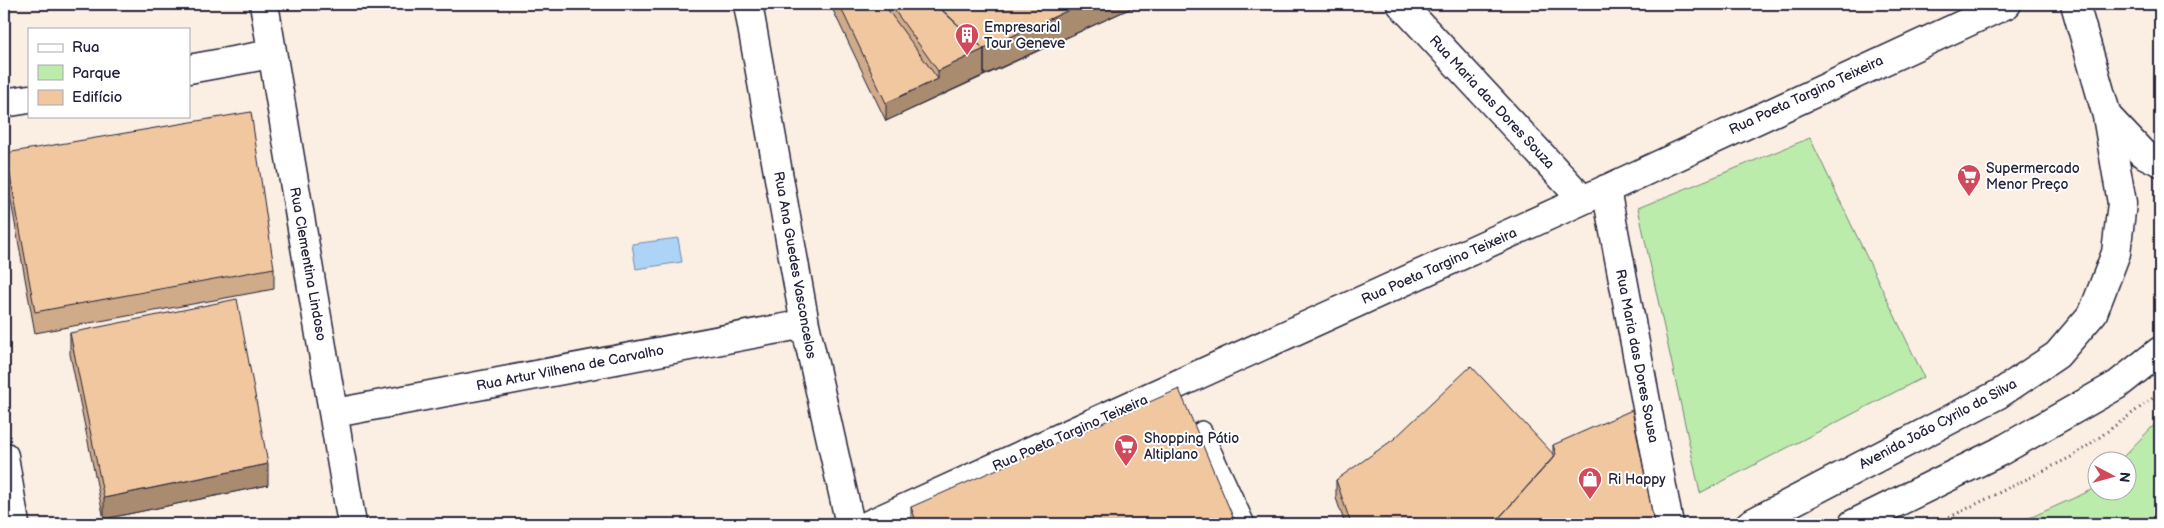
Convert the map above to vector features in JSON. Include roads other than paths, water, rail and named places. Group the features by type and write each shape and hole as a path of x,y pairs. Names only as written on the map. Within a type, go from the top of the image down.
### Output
{"street":[{"name":"Rua Clementina Lindoso","path":"264,4 271,54 335,413 352,524"},
{"name":"Rua Ana Guedes Vasconcelos","path":"748,4 805,324 850,524"},
{"name":"Rua Maria das Dores Souza","path":"1401,4 1594,195"},
{"name":"Rua Poeta Targino Teixeira","path":"886,521 1594,195 1967,12 2006,4"},
{"name":"Avenida João Cyrilo da Silva","path":"1750,524 1999,394 2057,355 2093,313 2116,254 2122,202 2107,116 2075,4"},
{"path":"190,69 271,54"},
{"path":"4,103 28,99"},
{"path":"2107,116 2142,153 2160,162"},
{"name":"Rua Maria das Dores Sousa","path":"1594,195 1669,524"},
{"name":"Rua Artur Vilhena de Carvalho","path":"335,413 805,324"},
{"path":"1853,524 2016,443 2117,385 2160,351"},
{"path":"4,456 15,524"}],"lane":[{"path":"1202,431 1245,524"}],"water":[{"path":"678,238 682,262 636,269 632,244"}],"place":[{"name":"Empresarial Tour Geneve","path":"967,56"},
{"name":"Supermercado Menor Preço","path":"1969,197"},
{"name":"Shopping Pátio Altiplano","path":"1126,467"},
{"name":"Ri Happy","path":"1590,500"}]}
